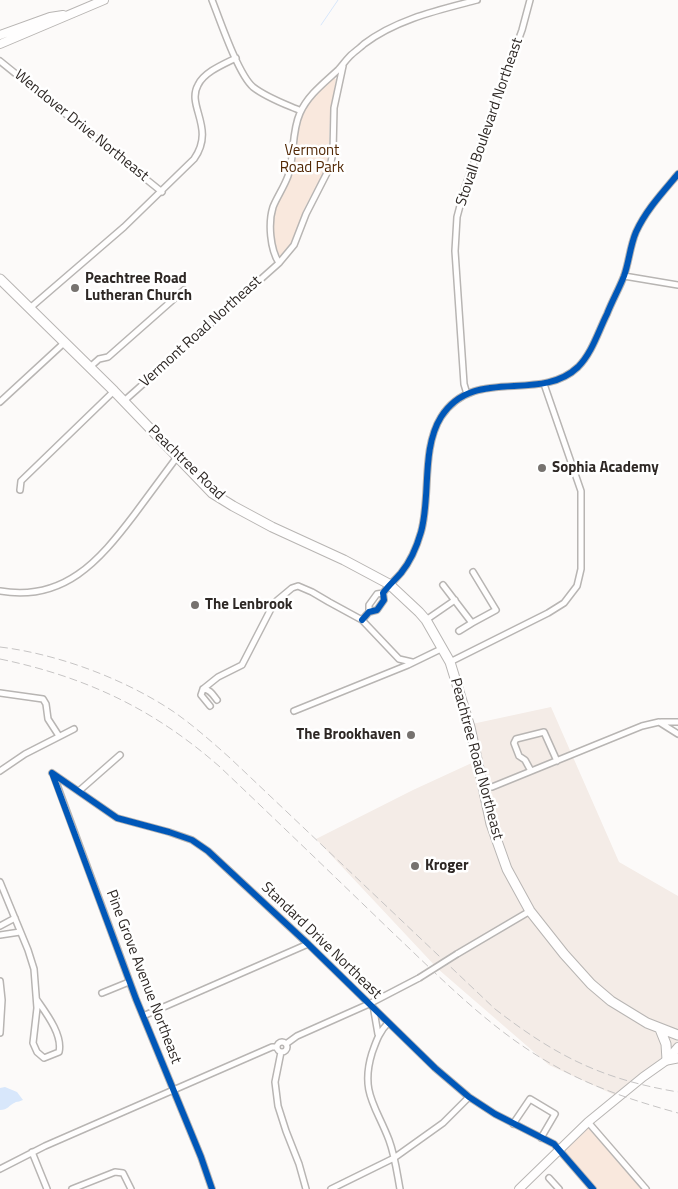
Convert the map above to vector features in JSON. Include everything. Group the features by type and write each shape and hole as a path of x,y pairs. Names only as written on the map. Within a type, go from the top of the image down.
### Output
{"highway":[{"name":"Peachtree Road","path":"0,279 124,401 212,492 233,506 272,527 344,560 390,584 426,620"},
{"name":"Peachtree Road Northeast","path":"426,620 450,662 470,727 488,815 502,857 530,911 552,941 591,984 620,1008 660,1029 678,1035"},
{"path":"660,1029 666,1044 667,1060 678,1058"}],"main road":[{"path":"0,44 53,22 67,14 104,0"},
{"path":"0,35 50,17 67,14"},
{"path":"519,1189 588,1122 667,1060 678,1047"}],"street":[{"path":"212,0 244,76 253,87 301,111"},
{"path":"279,263 273,246 271,216 290,170 295,130 301,111 314,92 343,66 350,56 384,31 420,16 477,0"},
{"name":"Stovall Boulevard Northeast","path":"467,394 464,384 455,251 457,217 464,189 522,30 530,0"},
{"path":"30,308 162,192 194,160 202,146 203,131 195,95 198,84 204,77 236,58"},
{"name":"Wendover Drive Northeast","path":"0,61 162,192"},
{"name":"Vermont Road Northeast","path":"124,401 279,263 294,245 306,214 330,167 334,108 343,66"},
{"path":"362,620 369,612 377,610 384,600 384,593 409,560 421,532 431,448 436,428 448,408 467,394 488,387 544,384 567,375 585,359 624,276 634,240 642,222 678,174"},
{"path":"624,276 678,285"},
{"path":"90,367 99,359 108,357 184,290"},
{"path":"0,402 65,342"},
{"path":"450,662 548,613 564,603 577,586 581,569 581,491 544,384"},
{"path":"20,490 21,481 114,391"},
{"path":"0,591 21,592 52,587 88,568 99,558 125,526 177,457"},
{"path":"459,631 496,610 474,572"},
{"path":"444,585 472,623"},
{"path":"203,688 215,698 208,704 201,695 203,688 218,677 242,665 274,603 292,588 298,586 362,620 399,659 412,662"},
{"path":"369,612 369,605 376,594 384,593"},
{"path":"426,620 455,600"},
{"path":"294,711 443,648"},
{"path":"0,693 43,699 46,704 48,719 59,736"},
{"path":"483,788 492,787 642,726 658,722 678,722"},
{"path":"658,722 678,734"},
{"path":"0,771 25,754 74,728"},
{"path":"531,771 525,760 519,756 514,744 516,739 544,732 557,761"},
{"path":"79,791 120,755"},
{"name":"Standard Drive Northeast","path":"52,773 117,818 192,840 208,851 308,944 435,1068 469,1097 513,1124 554,1144 593,1189"},
{"name":"Pine Grove Avenue Northeast","path":"52,773 129,982 201,1157 212,1189"},
{"path":"0,882 34,969 36,1029 33,1043 37,1052 44,1058 59,1052 61,1044 58,1034 36,1000"},
{"path":"0,1169 32,1152 272,1047 276,1047 281,1042 286,1044 298,1036 369,1004 419,978 530,911"},
{"path":"0,926 15,918"},
{"path":"0,935 20,932"},
{"path":"143,1016 308,944"},
{"path":"0,981 2,1007 0,1032"},
{"path":"102,993 129,982"},
{"path":"374,1010 378,1035"},
{"path":"388,1023 378,1035 367,1073 367,1086 390,1142 400,1189"},
{"path":"281,1052 286,1050 286,1044"},
{"path":"276,1047 281,1052"},
{"path":"281,1052 275,1082 278,1106 300,1164 306,1189"},
{"path":"331,1189 394,1158 443,1123 469,1097"},
{"path":"513,1124 530,1099 555,1114 541,1138"},
{"path":"588,1122 646,1189"},
{"path":"32,1152 47,1189"},
{"path":"72,1189 115,1172 123,1173 131,1189"},
{"path":"549,1178 559,1189"}],"shaded area":[{"path":"551,707 619,862 678,896 678,1059 671,1060 619,1097 549,1065 438,969 316,839 413,790 476,761 472,724"}],"green space":[{"name":"Vermont Road Park","path":"332,77 336,79 330,118 328,164 304,209 293,243 283,257 281,257 275,244 273,220 292,171 298,127 304,109 310,100"},
{"path":"588,1122 634,1179 645,1189 593,1189 563,1151"}],"water":[{"path":"5,1087 17,1092 23,1100 0,1110 0,1088"}],"waterway":[{"path":"321,25 338,0"}],"railway":[{"path":"0,647 45,655 90,670 134,689 174,712 196,728 230,758 495,1009 517,1026 580,1063 626,1080 678,1092"},
{"path":"0,659 31,666 90,686 118,698 170,728 220,767 450,987 511,1037 555,1066 585,1081 630,1099 678,1113"}],"cycle path":[{"path":"362,620 369,612 377,610 384,600 383,593 404,569 417,543 426,504 431,444 441,417 455,401 471,392 489,388 545,383 562,378 578,367 591,349 622,281 634,237 640,224 678,174"},
{"path":"52,773 117,818 192,840 208,851 308,944 435,1068 469,1097 495,1114 554,1144 593,1189"},
{"path":"52,773 136,999 201,1157 212,1189"}],"place":[{"name":"Peachtree Road Lutheran Church","path":"75,288"},
{"name":"Sophia Academy","path":"542,468"},
{"name":"The Lenbrook","path":"195,605"},
{"name":"The Brookhaven","path":"411,735"},
{"name":"Kroger","path":"415,866"}]}
